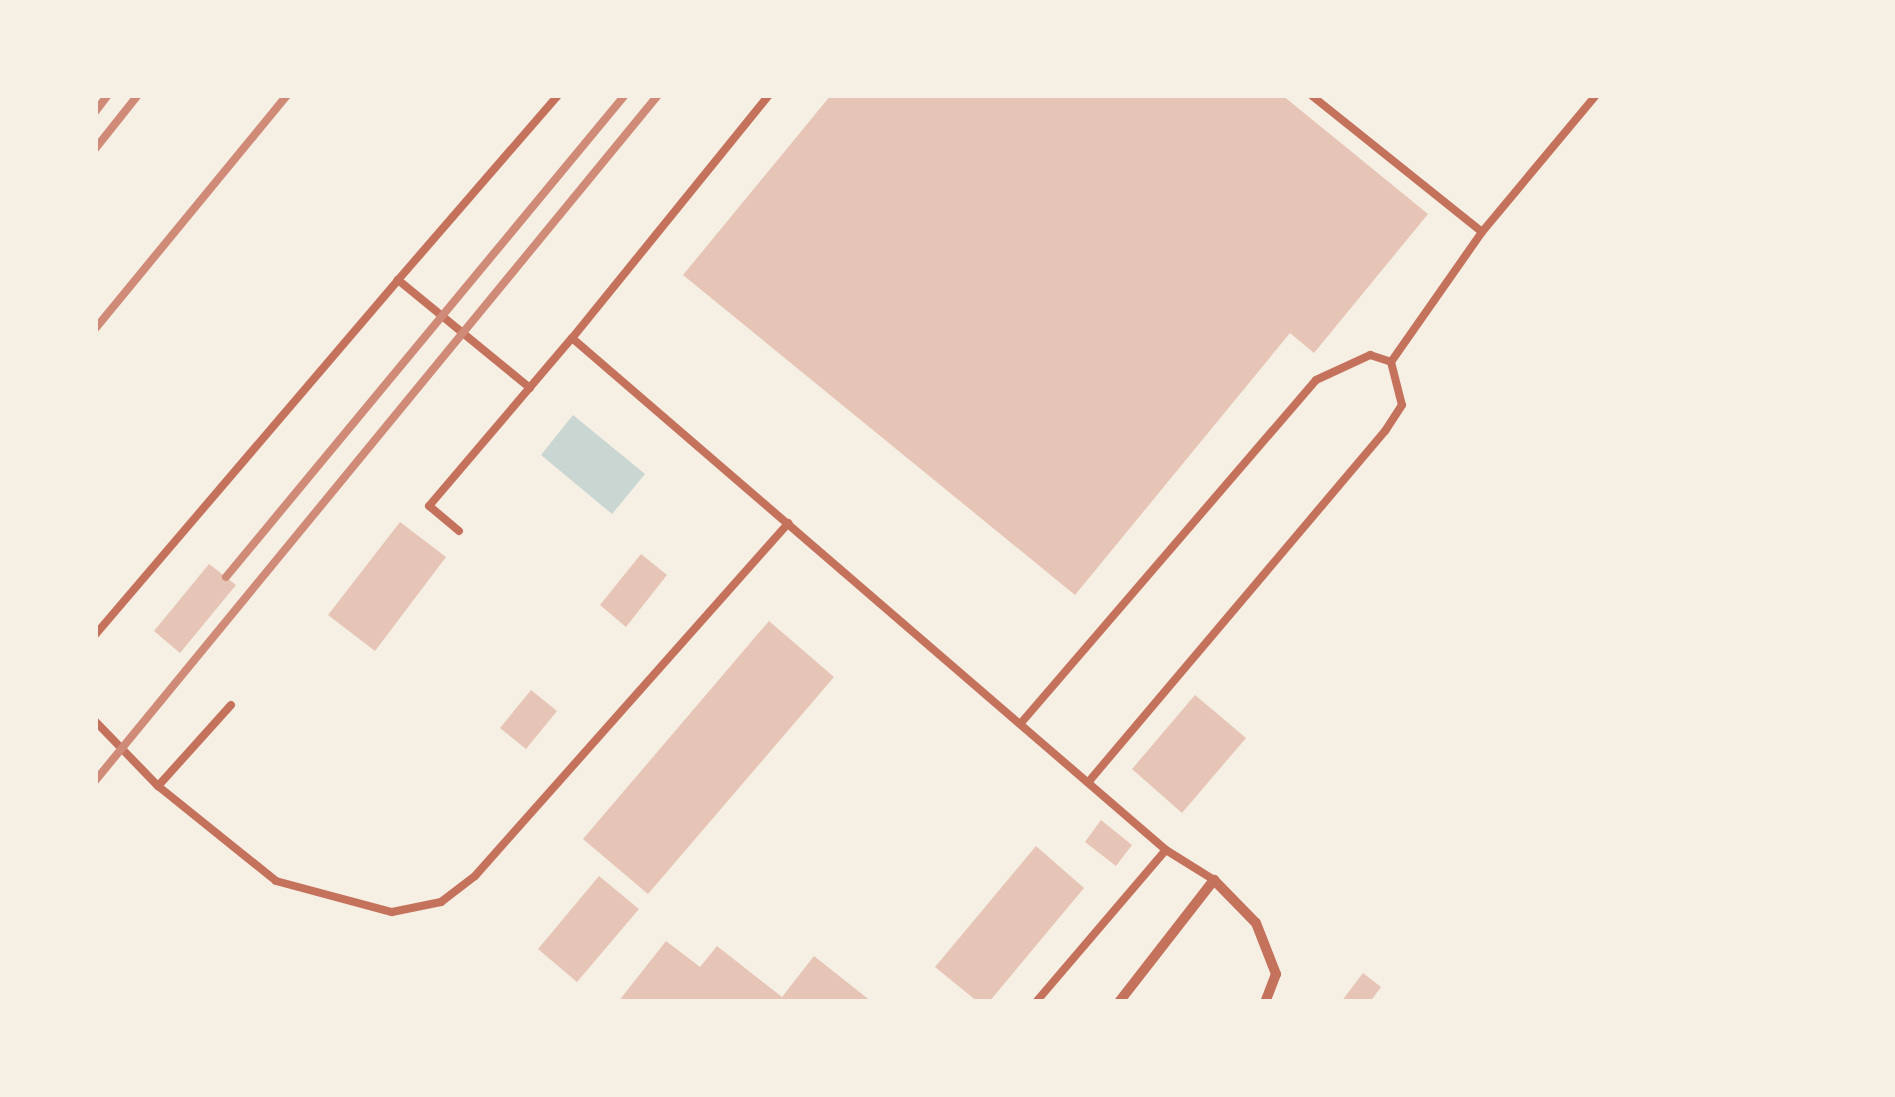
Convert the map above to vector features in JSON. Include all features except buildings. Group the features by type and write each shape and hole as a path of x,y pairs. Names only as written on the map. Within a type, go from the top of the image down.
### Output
{"street":[{"path":"1119,1002 1214,880 1256,923 1276,974 1266,1002"}],"lane":[{"path":"95,635 558,95"},
{"path":"459,531 428,506 572,338 768,95"},
{"path":"1311,95 1482,232"},
{"path":"1088,782 1385,431 1402,405 1391,362 1482,232 1596,95"},
{"path":"398,280 530,388"},
{"path":"572,338 1166,850 1214,880"},
{"path":"1021,724 1316,380 1370,355 1391,362"},
{"path":"95,721 158,786 276,881 392,912 442,902 475,876 788,523"},
{"path":"158,786 231,705"},
{"path":"1036,1002 1166,850"}],"shaded area":[{"path":"573,415 645,474 612,514 541,455"}],"railway":[{"path":"95,112 108,95"},
{"path":"95,149 138,95"},
{"path":"95,329 287,95"},
{"path":"226,577 625,95"},
{"path":"95,781 658,95"}]}
